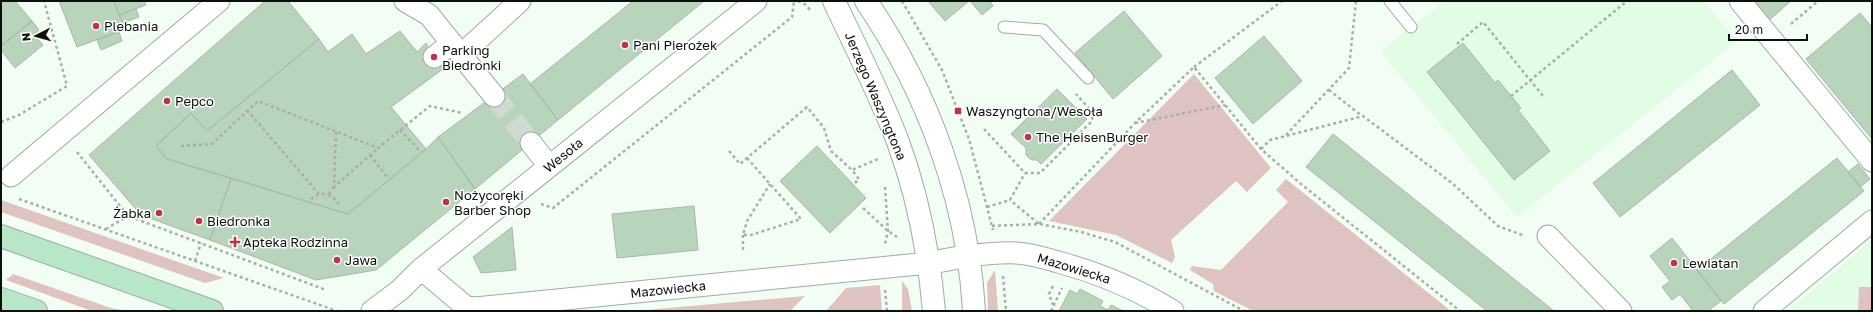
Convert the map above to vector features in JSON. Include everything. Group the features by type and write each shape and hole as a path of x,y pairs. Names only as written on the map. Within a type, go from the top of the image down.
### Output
{"main road":[{"path":"7,244 212,311"},
{"path":"1,298 36,311"}],"street":[{"path":"11,176 219,1"},
{"path":"405,1 429,15 494,96"},
{"path":"434,57 457,49 520,1"},
{"name":"Wesoła","path":"372,311 400,290 421,269 756,1"},
{"name":"Jerzego Waszyngtona","path":"834,1 898,142 910,176 929,263 934,311"},
{"path":"866,1 909,74 931,121 960,214 974,311"},
{"path":"1740,1 1771,41 1872,161"},
{"path":"531,143 550,166"},
{"path":"1764,311 1872,222"},
{"path":"1548,236 1621,311"},
{"name":"Mazowiecka","path":"967,256 1018,253 1046,258 1094,271 1121,283 1173,311"},
{"path":"929,263 967,256"},
{"name":"Mazowiecka","path":"421,269 465,306 475,308 929,263"},
{"path":"394,311 400,290"}],"lane":[{"path":"1390,1 1411,27"},
{"path":"1004,27 1043,30 1088,78"}],"path":[{"path":"1,122 19,115 67,86 44,1"},
{"path":"539,204 553,208 636,143 792,17 794,1"},
{"path":"798,1 806,5 813,13"},
{"path":"1039,224 1135,123 1194,67 1282,1"},
{"path":"1286,136 1349,68 1356,1"},
{"path":"1511,96 1627,1"},
{"path":"1771,41 1818,1"},
{"path":"1457,44 1483,22 1543,96"},
{"path":"1194,67 1261,149 1301,184 1460,311"},
{"path":"984,129 1025,173 1040,173 1092,121 1093,113 1073,90"},
{"path":"1329,90 1452,183 1498,226 1525,236 1548,236"},
{"path":"181,146 212,144 258,101 378,148"},
{"path":"1135,123 1225,105"},
{"path":"329,194 334,187 378,148 430,106 462,113"},
{"path":"729,150 740,164 807,107 824,128 831,151 852,170 859,179 855,183"},
{"path":"248,110 319,194"},
{"path":"1261,149 1270,140 1362,116"},
{"path":"400,130 421,152"},
{"path":"334,187 336,131"},
{"path":"62,133 128,216 326,290"},
{"path":"875,153 880,166"},
{"path":"370,155 387,177"},
{"path":"743,235 750,235 801,219 747,158"},
{"path":"852,170 878,159 885,158"},
{"path":"960,214 1010,200 1025,173"},
{"path":"884,181 886,188 888,231 883,258 886,311"},
{"path":"744,250 743,235 747,221 770,184"},
{"path":"310,199 319,194 329,194 336,199 340,206"},
{"path":"16,198 337,311"},
{"path":"1010,200 1039,224"},
{"path":"864,208 888,231 897,237"},
{"path":"106,229 128,216"},
{"path":"992,226 1039,224 1081,232 1115,242 1244,311"},
{"path":"195,261 201,243"},
{"path":"1002,270 1006,311"},
{"path":"1050,294 1053,306"}],"shaded area":[{"path":"1444,1 1703,1 1737,41 1517,217 1380,51"},
{"path":"1194,74 1271,168 1247,192 1236,181 1171,240 1175,257 1172,263 1116,235 1049,221"},
{"path":"1286,179 1451,311 1253,311 1214,291 1213,284 1190,270 1192,266 1221,270 1288,202 1276,190"},
{"path":"1,200 224,278 205,283 1,212"},
{"path":"1872,239 1872,311 1788,311"},
{"path":"995,270 998,311 988,311 987,283"},
{"path":"13,274 111,308 128,311 92,311 6,280"},
{"path":"902,281 908,289 912,311 902,311"},
{"path":"880,285 882,311 826,311 846,288"},
{"path":"1859,287 1872,287 1872,311 1858,311"},
{"path":"805,296 790,311 634,311"}],"building":[{"path":"1,1 15,1 32,21 1,46"},
{"name":"Plebania","path":"59,1 114,1 125,29 77,47"},
{"path":"114,1 144,1 146,5 119,15"},
{"path":"265,1 288,1 319,39 207,131 191,113 156,146 167,159 231,178 210,240 141,215 89,155"},
{"path":"633,1 704,1 558,120 530,84"},
{"path":"928,1 969,1 945,21"},
{"path":"970,1 990,1 993,6 982,15"},
{"path":"1750,1 1791,1 1767,22"},
{"path":"136,9 139,17 123,23 119,15"},
{"path":"1124,11 1162,56 1113,99 1075,53"},
{"path":"1860,13 1872,27 1872,139 1806,59"},
{"path":"32,21 39,30 34,34 43,45 15,68 1,50 1,46"},
{"path":"400,31 417,52 426,43 443,69 391,107 426,149 348,214 167,159 156,146 191,113 207,131 319,39 328,52 352,34 366,54"},
{"path":"119,32 122,41 101,50 97,40"},
{"path":"1264,36 1302,81 1253,124 1215,78"},
{"path":"1463,43 1495,83 1498,80 1521,108 1518,110 1550,151 1514,180 1427,72"},
{"path":"1732,70 1760,105 1620,217 1593,183"},
{"path":"523,74 558,120 475,189 438,137"},
{"path":"1057,89 1087,119 1041,164 1037,160 1032,160 1026,155 1026,148 1011,134"},
{"path":"1333,134 1554,311 1487,311 1306,167"},
{"path":"438,137 475,189 376,270 316,280 210,240 231,178 348,214 426,149"},
{"path":"817,146 866,198 830,233 780,181"},
{"path":"1837,158 1864,191 1724,304 1697,270"},
{"path":"1858,164 1870,179 1860,187 1848,172"},
{"path":"694,206 698,250 617,258 612,214"},
{"path":"512,227 516,270 481,273 473,257"},
{"path":"1672,238 1721,301 1708,311 1693,311 1680,294 1672,300 1662,287 1670,281 1650,256"},
{"path":"1080,289 1103,301 1100,306 1108,310 1111,305 1123,311 1059,311 1070,290 1077,294"}],"tunnel":[{"path":"494,96 531,143"}],"place":[{"name":"Plebania","path":"96,26"},
{"name":"Pani Pierożek","path":"625,45"},
{"name":"Parking Biedronki","path":"434,57"},
{"name":"Pepco","path":"167,101"},
{"name":"Waszyngtona/Wesoła","path":"958,111"},
{"name":"The HeisenBurger","path":"1028,137"},
{"name":"Nożycoręki Barber Shop","path":"446,202"},
{"name":"Żabka","path":"159,213"},
{"name":"Biedronka","path":"199,221"},
{"name":"Apteka Rodzinna","path":"235,242"},
{"name":"Jawa","path":"337,260"},
{"name":"Lewiatan","path":"1674,263"}]}
